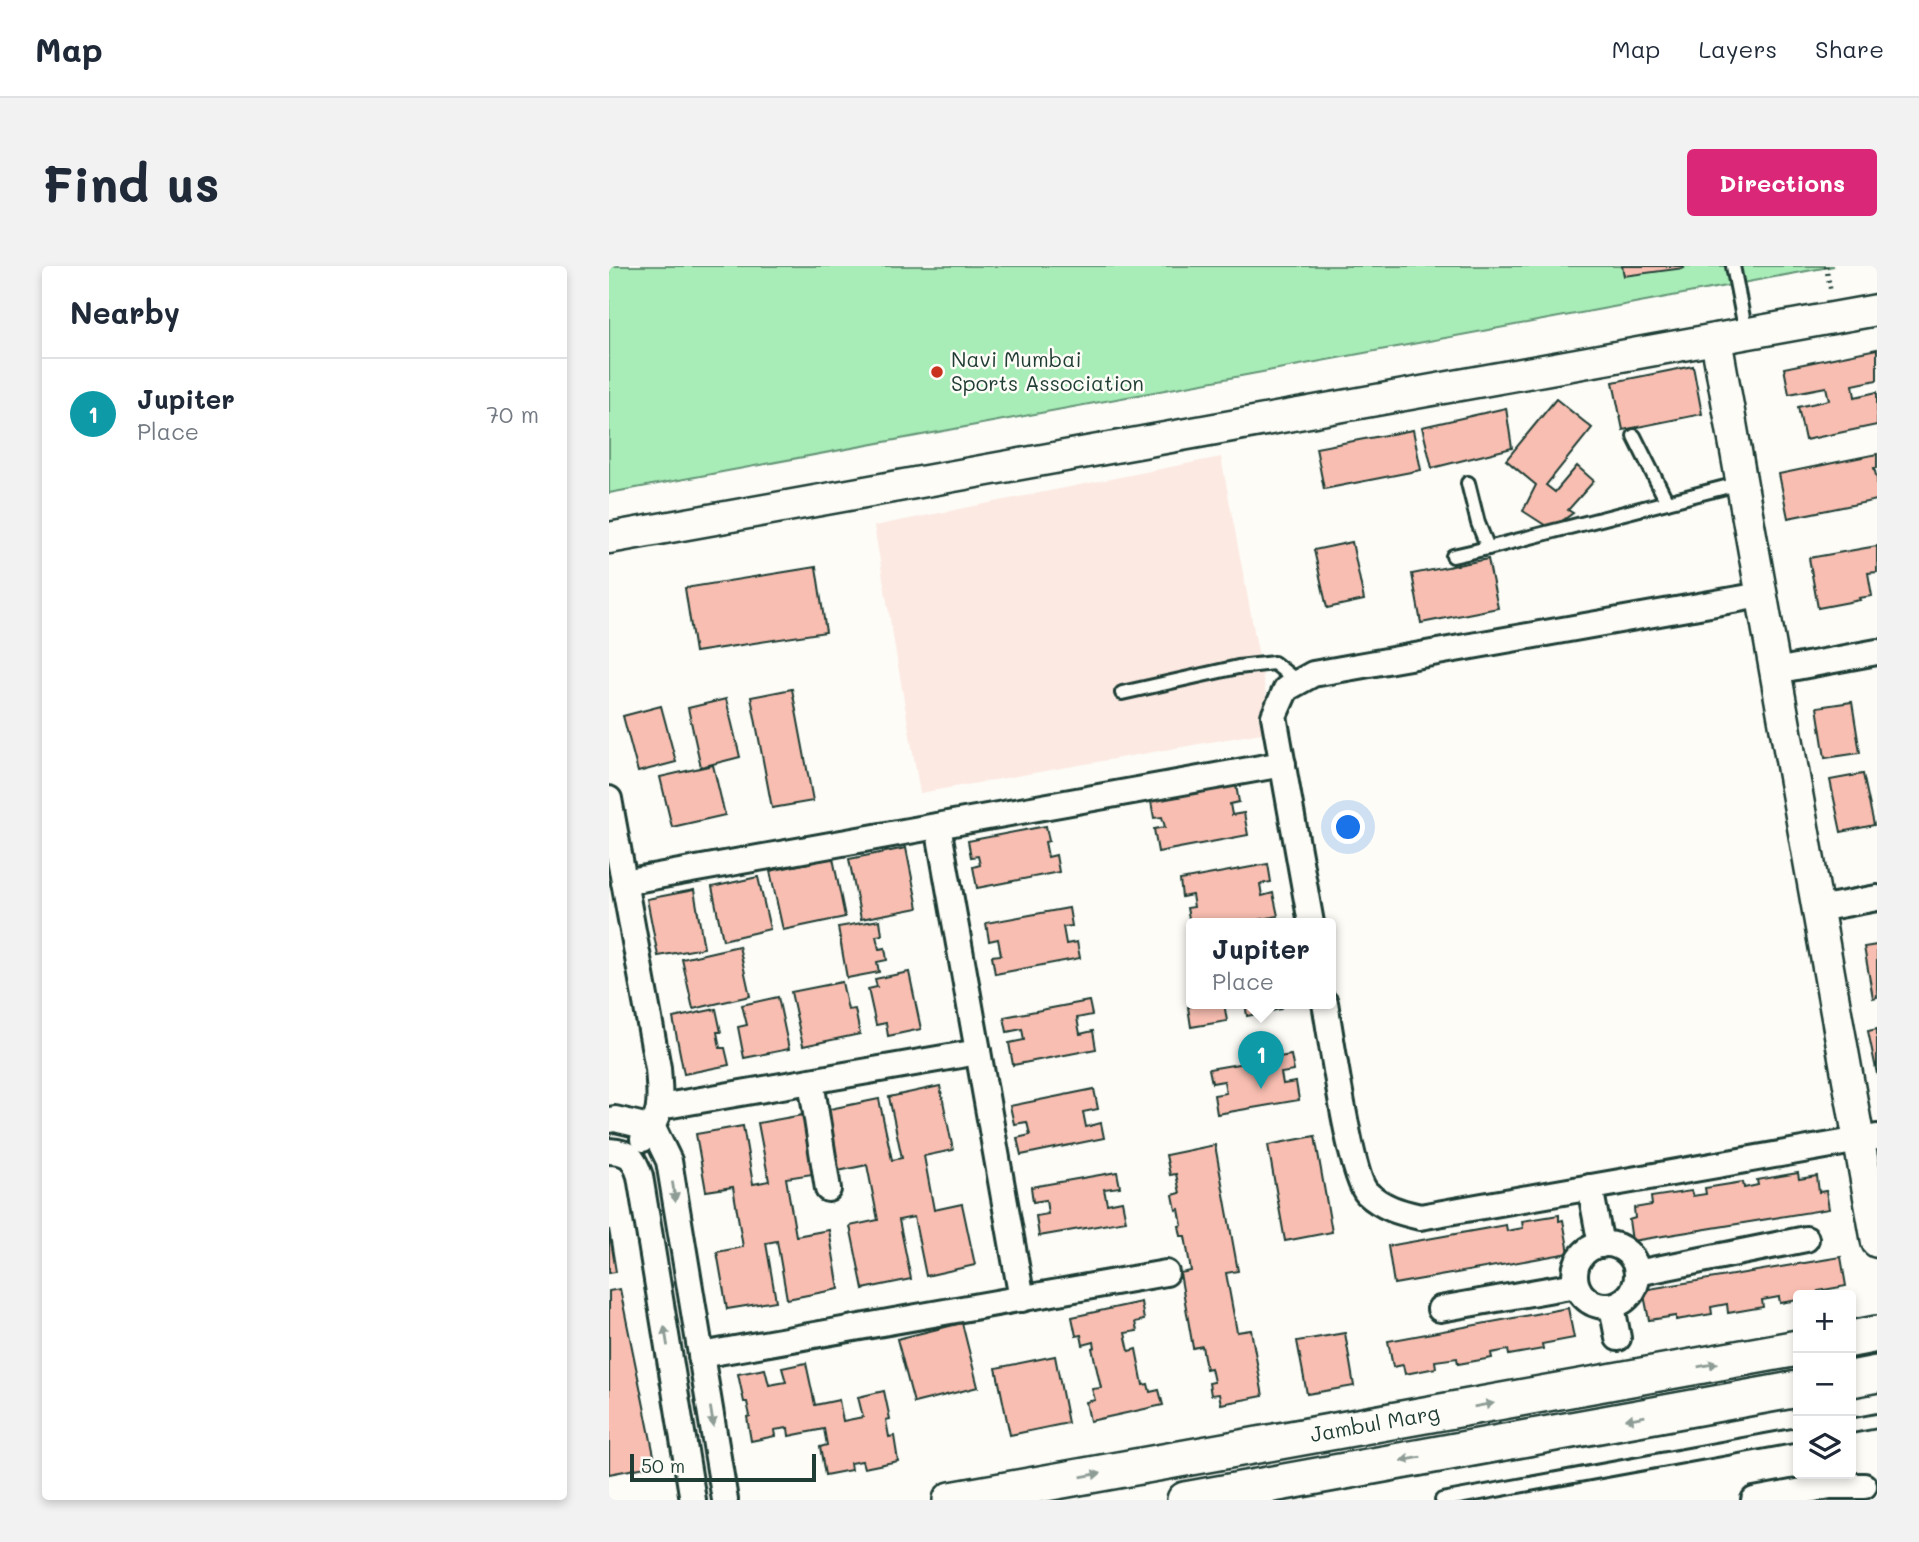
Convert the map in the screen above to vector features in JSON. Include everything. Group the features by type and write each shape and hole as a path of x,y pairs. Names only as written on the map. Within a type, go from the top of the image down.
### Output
{"main road":[{"path":"1856,1338 1877,1334"},
{"name":"Jambul Marg","path":"951,1500 1793,1349"},
{"path":"1856,1378 1877,1374"},
{"name":"Jambul Marg","path":"1185,1500 1793,1389"}],"street":[{"path":"609,538 1877,310"},
{"path":"1716,339 1818,909 1868,1139 1877,1242"},
{"path":"1310,918 1274,716 1286,689 1313,674 1761,595"},
{"path":"1775,671 1877,652"},
{"path":"624,882 1283,764"},
{"path":"609,799 658,1068 657,1118 669,1161 725,1500"},
{"path":"938,826 1022,1299"},
{"path":"1818,909 1877,898"},
{"path":"1326,1009 1353,1158 1365,1192 1391,1211 1420,1217 1868,1139"},
{"path":"609,1120 657,1118 811,1081 978,1052"},
{"path":"811,1081 828,1189"},
{"path":"657,1118 619,1153 636,1163 641,1176 693,1500"},
{"path":"1590,1187 1601,1245"},
{"path":"1637,1273 1806,1239"},
{"path":"1595,1246 1616,1246 1625,1251 1632,1258 1637,1273 1635,1287 1630,1296 1612,1306 1593,1304 1584,1298 1576,1285 1575,1270 1579,1260 1586,1251 1595,1246"},
{"path":"701,1355 1166,1273"},
{"path":"1440,1309 1576,1285"},
{"path":"1612,1306 1618,1338"},
{"path":"1754,1500 1829,1480 1864,1486"}],"lane":[{"path":"1733,266 1746,334"},
{"path":"1634,436 1667,502"},
{"path":"1468,483 1478,523 1488,548"},
{"path":"1453,556 1741,483"},
{"path":"1122,693 1238,667 1274,663 1298,682"},
{"path":"1856,1425 1877,1421"},
{"path":"1442,1500 1793,1437"}],"shaded area":[{"path":"1221,457 1273,731 920,793 874,526"}],"green space":[{"name":"Navi Mumbai Sports Association","path":"609,266 1834,266 609,493"}],"building":[{"path":"1622,266 1683,266 1684,268 1624,276"},
{"path":"1877,349 1877,380 1853,385 1855,397 1877,392 1877,425 1805,440 1798,407 1829,400 1826,387 1789,394 1784,368"},
{"path":"1693,366 1702,414 1623,430 1613,382"},
{"path":"1556,399 1592,428 1546,485 1555,492 1577,466 1594,481 1568,510 1573,513 1551,529 1523,511 1536,485 1506,460"},
{"path":"1506,408 1512,448 1432,468 1422,427"},
{"path":"1413,430 1421,470 1324,489 1316,448"},
{"path":"1877,454 1877,468 1874,468 1877,500 1788,518 1779,474"},
{"path":"1352,542 1364,600 1327,608 1314,550"},
{"path":"1877,546 1877,572 1868,573 1872,596 1818,608 1809,558"},
{"path":"1488,559 1498,608 1421,623 1412,574"},
{"path":"816,567 826,632 695,652 685,588"},
{"path":"792,689 813,801 772,808 751,697"},
{"path":"726,699 740,757 701,767 688,708"},
{"path":"1852,702 1860,753 1825,758 1817,707"},
{"path":"661,706 676,762 638,772 623,716"},
{"path":"713,765 725,815 672,827 660,777"},
{"path":"1863,774 1874,825 1841,832 1830,780"},
{"path":"1235,780 1239,802 1230,804 1232,815 1244,813 1248,835 1158,852 1154,829 1165,827 1162,817 1154,818 1150,796"},
{"path":"1046,826 1048,857 1056,855 1059,872 977,888 973,867 980,865 978,856 971,857 968,841"},
{"path":"906,848 918,908 861,919 849,859"},
{"path":"833,858 845,917 783,930 770,871"},
{"path":"1268,864 1271,882 1260,884 1262,896 1273,893 1278,916 1189,918 1187,908 1194,907 1192,895 1182,897 1180,880"},
{"path":"758,877 770,929 723,940 712,887"},
{"path":"694,890 704,948 658,956 647,899"},
{"path":"1069,908 1072,926 1063,927 1066,944 1077,942 1080,958 995,974 992,956 1001,955 998,939 989,941 986,923"},
{"path":"880,920 882,935 876,936 879,949 885,948 887,960 877,962 879,972 847,978 838,927"},
{"path":"1877,945 1877,997 1873,998 1864,947"},
{"path":"739,946 750,996 693,1009 682,959"},
{"path":"909,972 921,1029 888,1036 886,1023 876,1025 868,989 877,987 875,979"},
{"path":"842,982 848,1010 855,1009 860,1034 803,1046 791,992"},
{"path":"778,997 789,1049 744,1058 738,1027 747,1025 742,1005"},
{"path":"1089,1001 1092,1015 1077,1018 1080,1034 1093,1031 1096,1049 1013,1065 1009,1043 1024,1040 1022,1029 1007,1032 1004,1017"},
{"path":"716,1009 721,1032 717,1032 720,1048 725,1048 729,1065 684,1074 673,1018"},
{"path":"1188,1009 1225,1009 1227,1021 1191,1027"},
{"path":"1246,1009 1281,1009 1247,1016"},
{"path":"1877,1029 1877,1074 1868,1031"},
{"path":"1291,1055 1294,1071 1281,1073 1283,1084 1296,1082 1299,1100 1217,1114 1214,1095 1226,1093 1224,1081 1212,1083 1209,1069"},
{"path":"940,1086 953,1150 924,1156 934,1210 962,1204 975,1265 926,1276 914,1217 899,1220 911,1279 863,1289 850,1226 878,1220 867,1165 838,1171 825,1110 879,1099 892,1160 902,1158 889,1097"},
{"path":"1094,1089 1098,1109 1083,1112 1086,1127 1101,1123 1104,1138 1021,1155 1017,1138 1030,1135 1027,1122 1014,1124 1010,1106"},
{"path":"808,1114 819,1173 786,1178 796,1236 829,1230 839,1289 787,1299 777,1241 766,1243 776,1301 727,1309 717,1252 743,1247 733,1187 706,1191 696,1134 743,1126 753,1184 769,1181 758,1123"},
{"path":"1315,1136 1332,1232 1285,1241 1268,1145"},
{"path":"1215,1145 1238,1271 1226,1273 1237,1332 1251,1330 1263,1396 1221,1404 1219,1394 1211,1395 1209,1383 1214,1382 1211,1368 1206,1369 1202,1346 1193,1348 1180,1273 1191,1271 1185,1236 1181,1236 1179,1226 1182,1225 1179,1209 1176,1210 1173,1195 1180,1193 1176,1174 1170,1175 1166,1155"},
{"path":"1117,1172 1120,1187 1104,1189 1107,1204 1122,1201 1126,1221 1039,1236 1036,1216 1048,1214 1046,1200 1033,1202 1031,1187"},
{"path":"1798,1173 1799,1179 1817,1176 1819,1192 1826,1191 1829,1209 1632,1241 1629,1220 1635,1218 1634,1208 1652,1205 1651,1197 1691,1191 1693,1196 1706,1194 1705,1188 1743,1182 1744,1188 1758,1185 1757,1180"},
{"path":"1559,1215 1559,1221 1563,1220 1569,1253 1394,1284 1388,1246 1506,1225 1507,1231 1523,1228 1522,1221"},
{"path":"609,1229 616,1272 609,1273"},
{"path":"1841,1257 1846,1286 1824,1290 1793,1290 1793,1301 1780,1303 1779,1297 1762,1300 1763,1307 1728,1313 1727,1304 1711,1307 1712,1314 1676,1320 1676,1316 1649,1320 1643,1290"},
{"path":"620,1289 656,1465 609,1474 609,1291"},
{"path":"1141,1302 1144,1320 1135,1322 1137,1331 1125,1333 1129,1351 1136,1349 1143,1385 1148,1384 1150,1392 1159,1390 1163,1405 1090,1421 1086,1402 1095,1400 1092,1389 1101,1388 1092,1348 1095,1347 1094,1342 1083,1345 1081,1335 1076,1336 1072,1317"},
{"path":"1568,1308 1574,1338 1542,1344 1543,1349 1509,1355 1508,1350 1491,1353 1492,1358 1458,1364 1457,1358 1435,1361 1436,1368 1405,1374 1403,1365 1393,1367 1388,1341"},
{"path":"962,1323 978,1387 914,1403 897,1339"},
{"path":"1345,1333 1354,1386 1307,1394 1297,1341"},
{"path":"1055,1356 1068,1423 1010,1435 996,1368"},
{"path":"806,1363 815,1405 839,1400 843,1421 863,1417 858,1397 884,1391 890,1419 886,1420 889,1437 894,1436 898,1461 864,1468 862,1461 850,1463 851,1470 825,1475 820,1447 827,1445 824,1429 789,1436 788,1428 774,1430 775,1436 751,1441 747,1417 750,1416 738,1374 765,1369 769,1385 786,1382 782,1368"}],"place":[{"name":"Navi Mumbai Sports Association","path":"937,372"},
{"name":"Jupiter","path":"1261,1089"}]}
